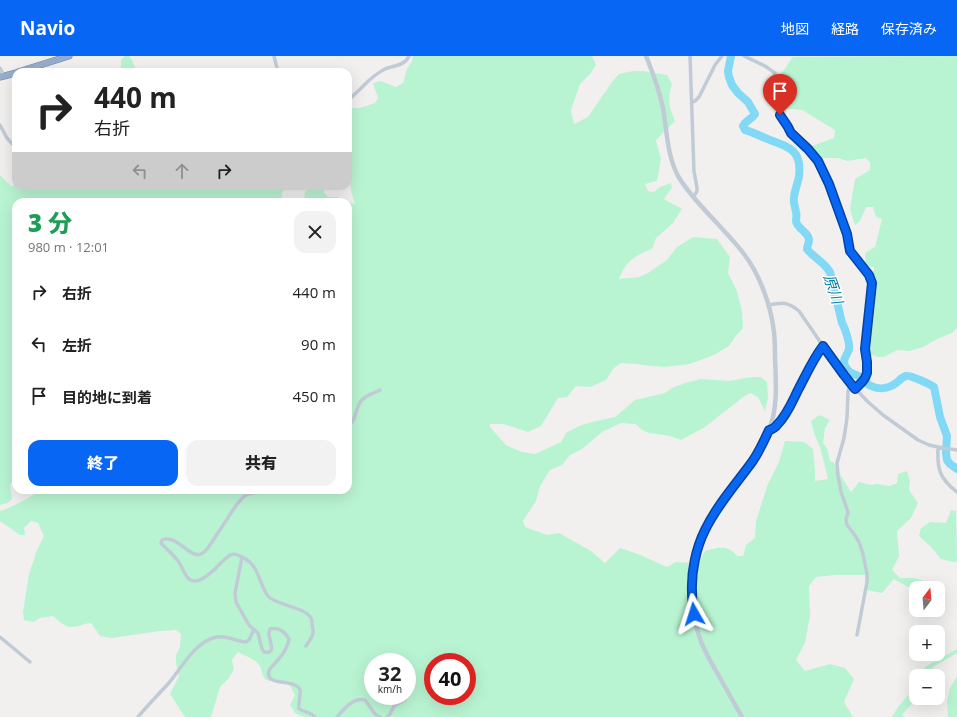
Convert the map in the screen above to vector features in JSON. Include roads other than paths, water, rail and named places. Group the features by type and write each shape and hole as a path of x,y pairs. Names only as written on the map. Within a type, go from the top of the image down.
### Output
{"highway":[{"path":"30,68 69,56"},
{"path":"2,77 12,74"}],"street":[{"path":"274,56 277,68"},
{"path":"352,96 378,73 402,64 407,61 409,56"},
{"path":"646,56 659,91 672,163 682,182 693,197 727,233 745,255 762,286 769,305 774,334 776,374 775,398 773,416 769,430 755,457 720,505 705,530 696,558 693,574 692,592 694,614 700,638 707,655 742,717"},
{"path":"690,56 694,172 698,189 693,197"},
{"path":"692,102 699,97 715,65 722,56"},
{"path":"744,56 769,68 775,73 770,93 780,115 791,133 818,161 829,184 847,234 850,251 869,275 872,283 865,349 867,373 865,378 855,389"},
{"path":"0,68 2,77"},
{"path":"0,125 12,144"},
{"path":"769,305 786,303 792,305 799,311 855,389 883,415 918,440 940,448 957,450"},
{"path":"769,430 778,425 823,346"},
{"path":"852,384 848,392 848,418 837,463 841,492 848,512 846,520 847,525 859,542 863,554 867,582 857,635"},
{"path":"352,422 360,402 380,390"},
{"path":"940,448 938,458 943,480 957,492"},
{"path":"251,494 243,498 237,504 208,548 202,554 198,555 192,553 178,542 169,539 162,540 161,542 172,553 190,580 195,581 208,576 230,555 238,554 251,562 270,599 307,614 311,618 314,631 313,636 306,646"},
{"path":"242,557 235,593 236,602 249,625 258,633 262,649 264,652 268,653 272,649 269,633 270,629 273,628 283,631 289,639 280,658 271,667 269,676 272,680 297,686 300,692 298,704 299,709 315,717"},
{"path":"138,717 168,684 187,659 206,641 221,637 246,642 249,640 254,629"},
{"path":"0,637 30,662"},
{"path":"337,717 350,703 360,699 365,700 375,714 380,717"},
{"path":"387,717 396,705"}],"waterway":[{"name":"原川","path":"731,56 728,71 732,85 748,102 755,114 743,126 745,130 789,148 793,151 799,161 799,176 794,199 796,221 798,226 808,237 809,241 807,249 830,272 842,323 849,343 849,349 844,361 845,366 848,371 876,388 890,387 906,376 916,378 934,387 940,417 947,436 947,460 957,469"}]}
